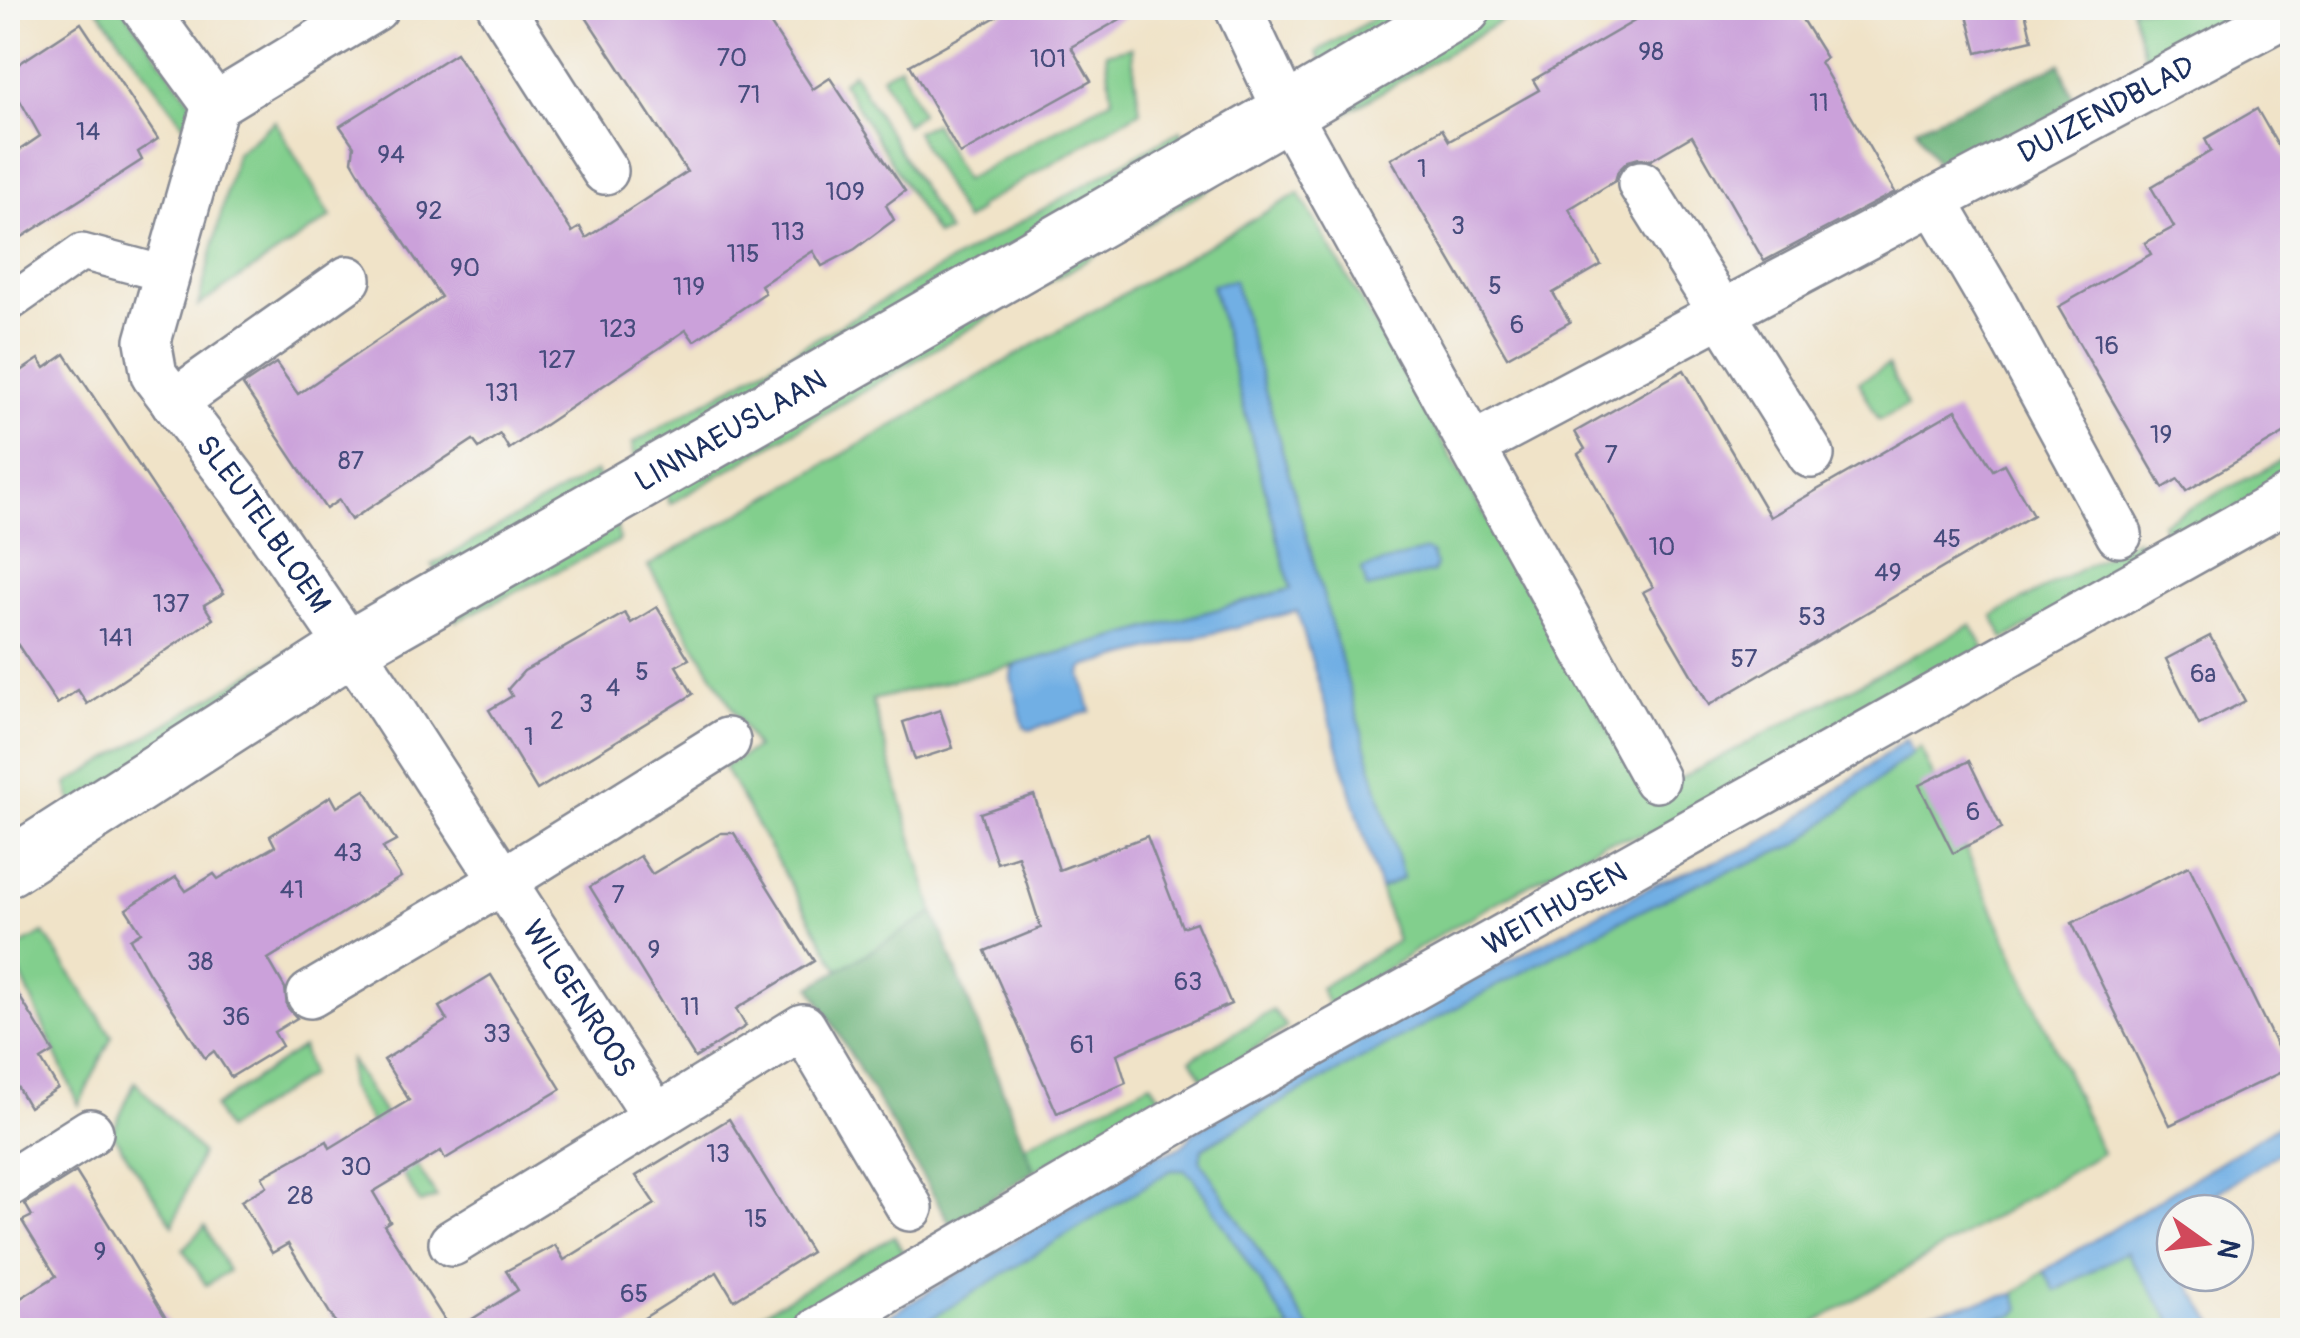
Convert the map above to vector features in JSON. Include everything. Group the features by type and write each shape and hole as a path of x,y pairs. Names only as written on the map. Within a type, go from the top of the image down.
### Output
{"street":[{"path":"144,8 215,105 376,8"},
{"path":"502,8 604,172"},
{"path":"1238,8 1286,112 1656,779"},
{"name":"LINNAEUSLAAN","path":"8,868 350,648 1463,8"},
{"name":"DUIZENDBLAD","path":"1472,446 2281,22"},
{"name":"SLEUTELBLOEM","path":"215,105 148,341 154,375 241,489 350,648"},
{"path":"1641,184 1810,455"},
{"path":"1934,201 2119,534"},
{"path":"8,304 82,252 165,274"},
{"path":"174,402 348,279"},
{"name":"WEITHUSEN","path":"820,1330 1200,1107 2292,496"},
{"name":"WILGENROOS","path":"350,648 655,1116"},
{"path":"310,996 727,741"},
{"path":"452,1243 803,1028 910,1208"},
{"path":"8,1184 90,1132"}],"green space":[{"path":"97,8 123,8 197,110 184,125"},
{"path":"1391,8 1428,8 1324,68 1317,52"},
{"path":"1489,8 1523,8 1339,117 1328,102"},
{"path":"2131,8 2256,8 2148,68"},
{"path":"1131,47 1140,111 978,207 965,221 916,132 934,123 964,180 1112,99 1106,53"},
{"path":"2060,64 2076,106 1942,172 1916,128"},
{"path":"900,66 921,113 906,125 882,76"},
{"path":"853,73 948,232 936,235 842,82"},
{"path":"275,121 331,217 198,306 236,154"},
{"path":"1181,130 1189,155 636,463 632,444"},
{"path":"1209,173 1217,184 670,504 661,482"},
{"path":"1299,193 1647,796 1971,625 1984,648 1661,831 1603,843 1442,933 1329,1007 1320,988 1397,941 1380,889 1403,878 1212,286 1291,589 872,700 934,913 839,970 724,767 756,748 648,566"},
{"path":"1888,365 1907,406 1879,420 1859,382"},
{"path":"2292,455 2292,477 2168,546 2162,523"},
{"path":"596,471 602,487 440,576 432,565"},
{"path":"615,516 619,541 456,621 448,607"},
{"path":"2137,539 2149,561 2004,639 1993,616"},
{"path":"307,640 311,651 73,806 67,784"},
{"path":"1920,747 2102,1153 1803,1330 1310,1330 1199,1159 1202,1149 1288,1098 1599,931 1692,886 1798,844"},
{"path":"934,913 1034,1171 951,1225 811,987"},
{"path":"44,933 112,1036 79,1105 10,951"},
{"path":"1273,1010 1287,1027 1205,1082 1191,1059"},
{"path":"302,1047 310,1075 226,1129 214,1107"},
{"path":"350,1060 437,1197 420,1203 349,1087"},
{"path":"135,1082 201,1153 173,1225 112,1133"},
{"path":"1151,1083 1163,1102 1034,1171 1024,1146"},
{"path":"1171,1170 1184,1170 1193,1176 1291,1330 911,1330"},
{"path":"205,1226 228,1271 206,1285 183,1249"},
{"path":"894,1236 906,1257 784,1330 734,1330"},
{"path":"2127,1251 2177,1330 1933,1330 2014,1315 2020,1308 2014,1294 2044,1271 2056,1291"}],"water":[{"path":"1234,280 1403,878 1380,889 1297,611 1087,666 1081,675 1091,711 1030,730 1024,727 1011,678 1012,669 1019,664 1291,589 1212,285"},
{"path":"1426,550 1436,565 1433,572 1367,588 1362,569"},
{"path":"1906,739 1912,753 1798,844 1692,886 1599,931 1202,1148 1200,1160 1310,1330 1291,1330 1193,1177 1184,1170 1171,1170 913,1330 866,1330 1155,1155 1177,1149 1193,1133 1279,1081 1654,885 1753,847 1783,830"},
{"path":"2292,1117 2292,1144 2217,1193 2170,1193"},
{"path":"2155,1202 2155,1293 2195,1293 2218,1330 2177,1330 2126,1252 2055,1291 2044,1271"},
{"path":"2014,1294 2020,1308 2014,1315 1933,1330 1851,1330"}],"building":[{"path":"580,8 760,8 813,89 830,78 905,191 886,205 894,220 855,249 822,266 813,251 761,285 765,293 694,341 686,330 509,449 500,434 479,448 473,440 351,520 339,500 326,509 243,385 276,363 298,394 441,297 369,190 352,161 354,146 340,126 456,53 572,232 580,227 586,238 687,172"},
{"path":"1012,8 1140,8 1071,47 1091,81 960,154 910,65"},
{"path":"1657,8 1795,8 1826,58 1820,62 1895,192 1764,261 1692,136 1651,160 1628,161 1615,181 1569,209 1601,265 1553,293 1570,322 1507,357 1391,159 1442,129 1449,141 1539,90 1533,80"},
{"path":"1965,8 2024,8 2032,40 1977,53"},
{"path":"81,23 158,139 138,152 142,160 8,246 8,158 40,136 8,79 8,71"},
{"path":"2257,109 2292,170 2292,429 2186,491 2178,479 2163,488 2058,307 2151,254 2145,243 2174,227 2151,187 2211,151 2205,139"},
{"path":"65,354 224,593 204,605 213,619 87,704 78,690 57,704 8,630 8,380 39,359 45,368"},
{"path":"1684,370 1770,517 1956,410 1993,470 2004,464 2033,515 1709,705 1643,592 1653,587 1578,454 1585,449 1575,432"},
{"path":"657,607 689,659 676,666 693,694 537,790 489,710 512,696 508,689 524,671 625,613 631,623"},
{"path":"2210,636 2245,701 2199,725 2166,659"},
{"path":"940,710 953,748 915,760 903,722"},
{"path":"1969,761 2002,829 1953,853 1919,785"},
{"path":"365,790 396,841 383,848 401,877 268,959 285,988 287,1007 297,1018 274,1032 282,1046 231,1077 214,1051 205,1058 149,973 130,939 141,932 126,909 176,877 186,891 214,874 218,879 275,846 270,836 331,796 337,807"},
{"path":"1034,795 1059,870 1147,836 1182,927 1196,922 1231,1004 1117,1054 1126,1083 1057,1113 985,951 1041,928 1018,856 997,863 980,813"},
{"path":"721,833 734,833 814,961 736,1009 746,1026 695,1058 590,887 640,856 652,874"},
{"path":"2189,866 2288,1069 2170,1125 2072,923"},
{"path":"491,975 561,1089 445,1159 441,1151 373,1192 390,1221 384,1225 451,1330 340,1330 288,1244 272,1253 241,1201 267,1186 262,1177 327,1141 330,1148 409,1100 384,1060 447,1020 439,1007"},
{"path":"8,978 54,1052 41,1060 58,1088 29,1107 12,1078 8,1081"},
{"path":"729,1119 811,1252 734,1300 717,1272 625,1330 455,1330 518,1290 506,1271 555,1245 564,1260 655,1204 636,1176"},
{"path":"76,1172 173,1330 23,1330 8,1306 56,1276 22,1221 32,1216 25,1204"}]}
